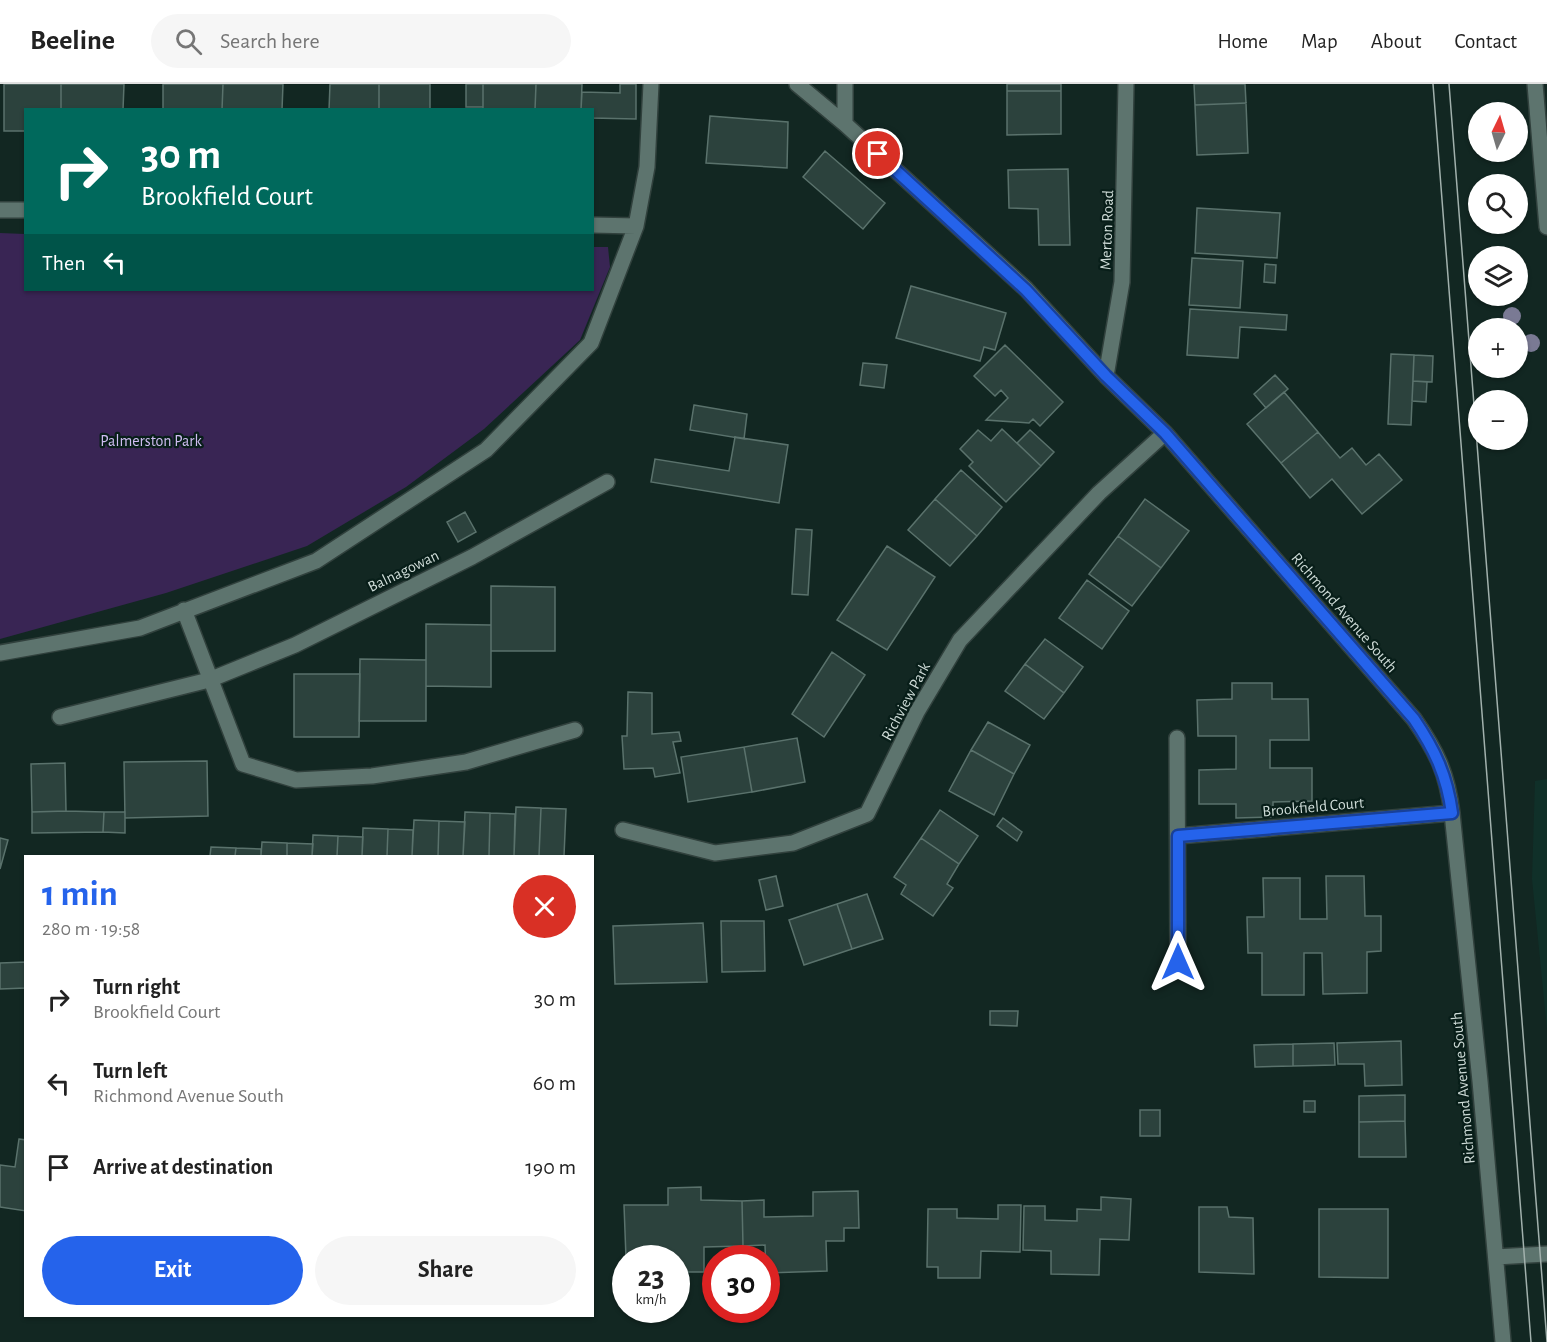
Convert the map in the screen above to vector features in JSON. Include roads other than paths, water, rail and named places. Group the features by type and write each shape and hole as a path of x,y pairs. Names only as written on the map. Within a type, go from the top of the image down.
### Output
{"street":[{"path":"0,652 140,628 316,561 486,450 591,343 636,226 647,167 651,84"},
{"name":"Richmond Avenue South","path":"797,84 845,124 1026,290 1106,376 1165,433 1414,719 1435,750 1445,772 1452,813 1503,1342"},
{"path":"845,84 845,124"},
{"name":"Merton Road","path":"1106,376 1122,282 1126,84"},
{"path":"1535,84 1547,227"},
{"path":"0,210 24,210"},
{"path":"594,225 636,226"},
{"name":"Richview Park","path":"623,830 715,853 793,843 867,814 917,712 960,640 1099,493 1165,433"},
{"name":"Balnagowan","path":"60,717 209,680 295,645 472,556 608,482"},
{"path":"184,610 243,764 296,780 372,776 465,762 575,730"},
{"path":"1177,738 1178,962"},
{"name":"Brookfield Court","path":"1178,836 1452,813"},
{"path":"1496,1257 1547,1254"}],"tram line":[{"path":"1433,84 1531,1342"},
{"path":"1449,84 1547,1342"}],"park label":[{"name":"Palmerston Park","path":"151,440"}]}
